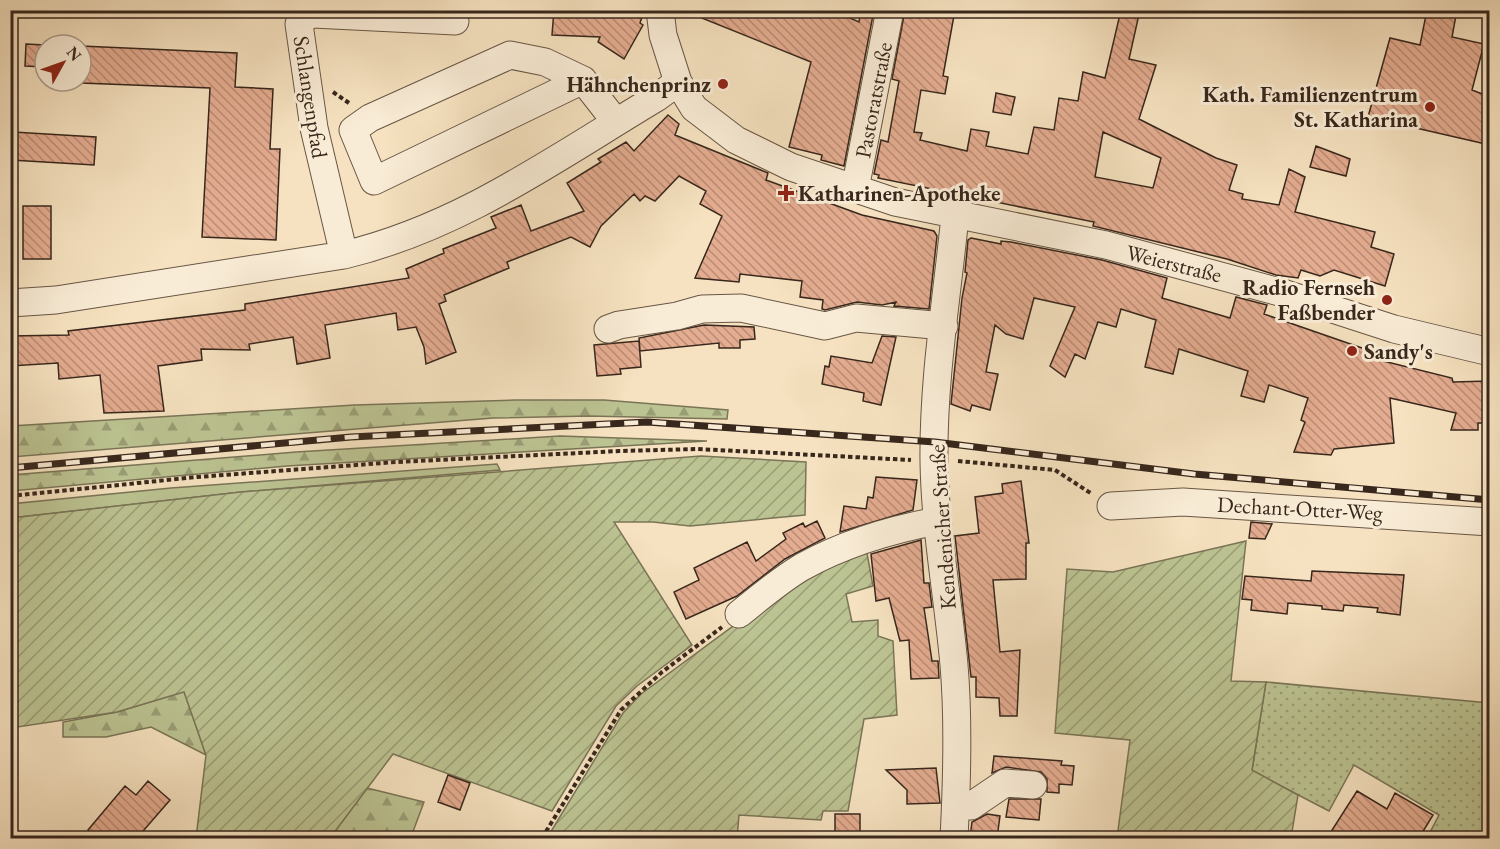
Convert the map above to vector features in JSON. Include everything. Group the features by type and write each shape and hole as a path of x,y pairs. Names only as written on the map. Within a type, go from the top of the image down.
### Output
{"street":[{"name":"Weierstraße","path":"660,10 663,35 678,82 694,108 736,140 791,166 855,189 955,216 1106,245 1283,293 1394,329 1490,352"},
{"name":"Pastoratstraße","path":"855,189 890,10"},
{"name":"Schlangenpfad","path":"344,255 314,128 299,24 303,18 313,14 455,21"},
{"path":"583,80 374,181 353,130 370,118 510,55 545,62 583,80 616,122"},
{"path":"10,303 56,300 344,255 386,245 464,212 504,192 678,82"},
{"name":"Kendenicher Straße","path":"954,838 958,762 954,665 937,521 934,461 936,392 955,216"},
{"path":"608,330 619,325 677,316 702,309 741,308 825,326 856,318 944,326"},
{"name":"Dechant-Otter-Weg","path":"1111,506 1184,502 1490,522"},
{"path":"739,614 800,569 826,555 869,536 937,521"},
{"path":"956,806 971,806 1005,783 1033,785"}],"path":[{"path":"306,76 370,118"},
{"path":"10,496 197,477 396,462 698,449 972,462 1055,470 1111,506"},
{"path":"542,838 621,710 662,672 739,614"}],"green space":[{"path":"604,400 728,410 727,419 588,416 493,418 11,457 11,426 355,405"},
{"path":"560,436 707,441 287,466 11,491 11,475 296,452"},
{"path":"701,456 806,462 805,515 690,526 653,522 614,522 692,645 637,686 616,706 552,811 393,754 330,838 196,838 206,755 184,692 117,712 11,728 11,518 241,492"},
{"path":"497,464 500,470 241,492 11,518 10,504 171,488"},
{"path":"1246,541 1231,681 1266,682 1252,770 1298,795 1291,838 1117,838 1130,740 1055,733 1067,569 1113,572"},
{"path":"866,548 873,586 846,594 852,622 878,620 878,636 893,641 897,715 864,719 848,811 823,811 821,820 739,815 737,838 547,838 623,713 641,694 809,570"},
{"path":"1266,682 1489,703 1489,838 1427,838 1439,815 1354,765 1329,811 1252,771"},
{"path":"184,691 206,755 151,727 106,737 63,737 63,722 117,712"},
{"path":"367,788 424,802 411,837 393,834 391,838 330,838"}],"building":[{"path":"554,10 636,10 636,15 642,17 640,23 643,25 624,59 598,42 600,37 552,35"},
{"path":"682,10 831,10 859,22 861,10 874,10 844,166 821,160 822,155 789,147 811,62"},
{"path":"905,10 955,10 943,76 948,77 945,94 921,90 914,132 922,133 920,140 967,151 971,129 989,132 986,146 1028,154 1034,127 1054,130 1059,98 1078,101 1083,72 1105,78 1121,10 1140,10 1129,59 1156,65 1139,119 1216,158 1237,165 1229,190 1243,194 1242,199 1279,205 1289,169 1305,177 1295,212 1375,232 1371,247 1394,254 1385,286 1334,270 1320,276 1301,270 1298,278 1276,275 1227,259 1093,226 1094,222 878,178 879,175 874,174 881,140 888,142 899,81 892,79","holes":["1103,132 1161,158 1153,188 1095,177"]},
{"path":"1427,10 1457,10 1452,37 1484,44 1472,90 1490,97 1490,145 1368,117 1390,38 1420,45"},
{"path":"26,44 33,44 33,66 25,66"},
{"path":"93,47 237,53 235,87 273,89 270,149 280,149 276,240 202,237 210,88 93,83"},
{"path":"996,93 1015,97 1011,115 993,112"},
{"path":"668,115 679,124 675,135 768,173 766,180 862,215 934,231 937,236 929,309 894,306 896,302 882,305 857,302 825,310 822,309 823,300 800,297 802,281 740,274 739,282 695,278 722,216 700,204 706,191 679,176 655,201 645,196 640,201 634,194 601,226 590,247 571,237 507,262 509,268 444,295 446,301 439,304 456,352 426,364 424,347 416,327 398,330 396,313 325,325 330,358 297,364 293,337 249,344 250,350 201,349 202,360 158,366 164,411 104,413 100,375 59,379 58,363 10,366 10,336 69,335 68,331 245,310 245,304 409,278 406,269 444,253 443,249 496,228 491,217 521,205 531,231 584,211 567,183 601,162 598,159 626,142 634,151"},
{"path":"13,132 96,137 94,165 11,160"},
{"path":"1316,146 1350,159 1346,176 1310,167"},
{"path":"23,206 51,206 51,259 23,259"},
{"path":"971,238 1001,244 1001,241 1011,242 1102,260 1167,278 1162,298 1230,318 1236,297 1267,305 1264,314 1362,348 1373,353 1371,358 1452,378 1453,382 1490,381 1490,423 1478,423 1478,430 1451,430 1456,413 1390,398 1394,443 1334,449 1331,455 1294,452 1305,422 1301,420 1308,398 1269,385 1264,402 1241,396 1248,371 1179,349 1173,374 1145,367 1156,320 1121,309 1116,327 1098,322 1085,359 1075,354 1065,377 1050,366 1075,307 1034,298 1023,339 1006,334 995,325 986,372 998,374 990,410 972,405 970,411 951,404 962,298 967,273 965,272 968,240"},
{"path":"704,325 754,327 755,339 740,340 740,348 719,348 719,343 640,351 639,338"},
{"path":"882,336 896,337 881,405 863,401 864,393 822,384 825,366 829,367 831,356 872,363"},
{"path":"639,341 641,367 620,369 621,374 597,376 594,345"},
{"path":"876,477 917,480 913,510 840,532 844,506 866,509 868,497 873,498"},
{"path":"1021,481 1029,543 1026,543 1026,579 993,580 1000,652 1020,650 1017,716 1000,716 999,698 976,697 976,677 971,677 955,536 979,533 975,497 1003,493 1002,484"},
{"path":"817,521 825,538 785,559 737,596 686,619 674,592 699,580 694,568 747,542 756,561 786,539 783,533 803,523 805,527"},
{"path":"1251,522 1272,524 1265,539 1249,538"},
{"path":"921,540 924,583 929,583 932,607 924,608 932,661 938,661 939,678 911,679 909,640 900,641 889,598 876,601 871,554"},
{"path":"1312,571 1404,575 1400,615 1377,612 1378,608 1344,605 1343,611 1322,609 1322,606 1288,603 1287,614 1251,610 1252,600 1242,599 1245,576 1311,581"},
{"path":"994,756 1062,761 1061,765 1074,766 1072,785 1059,784 1059,793 1047,792 1047,779 1041,772 1006,767 992,773"},
{"path":"936,768 940,803 907,804 907,790 886,770"},
{"path":"448,775 470,783 460,810 438,802"},
{"path":"148,781 170,800 137,838 98,838 88,830 125,786 136,795"},
{"path":"1357,791 1387,809 1395,793 1433,815 1419,838 1327,838"},
{"path":"1009,799 1041,799 1039,820 1006,817"},
{"path":"835,814 860,814 860,838 835,838"},
{"path":"987,814 1000,816 997,838 970,838 972,822"}],"railway":[{"path":"10,468 351,437 647,422 935,442 1194,474 1490,500"}],"place":[{"name":"Hähnchenprinz","path":"723,84"},
{"name":"Kath. Familienzentrum St. Katharina","path":"1430,107"},
{"name":"Katharinen-Apotheke","path":"786,193"},
{"name":"Radio Fernseh Faßbender","path":"1387,300"},
{"name":"Sandy's","path":"1352,351"}]}
